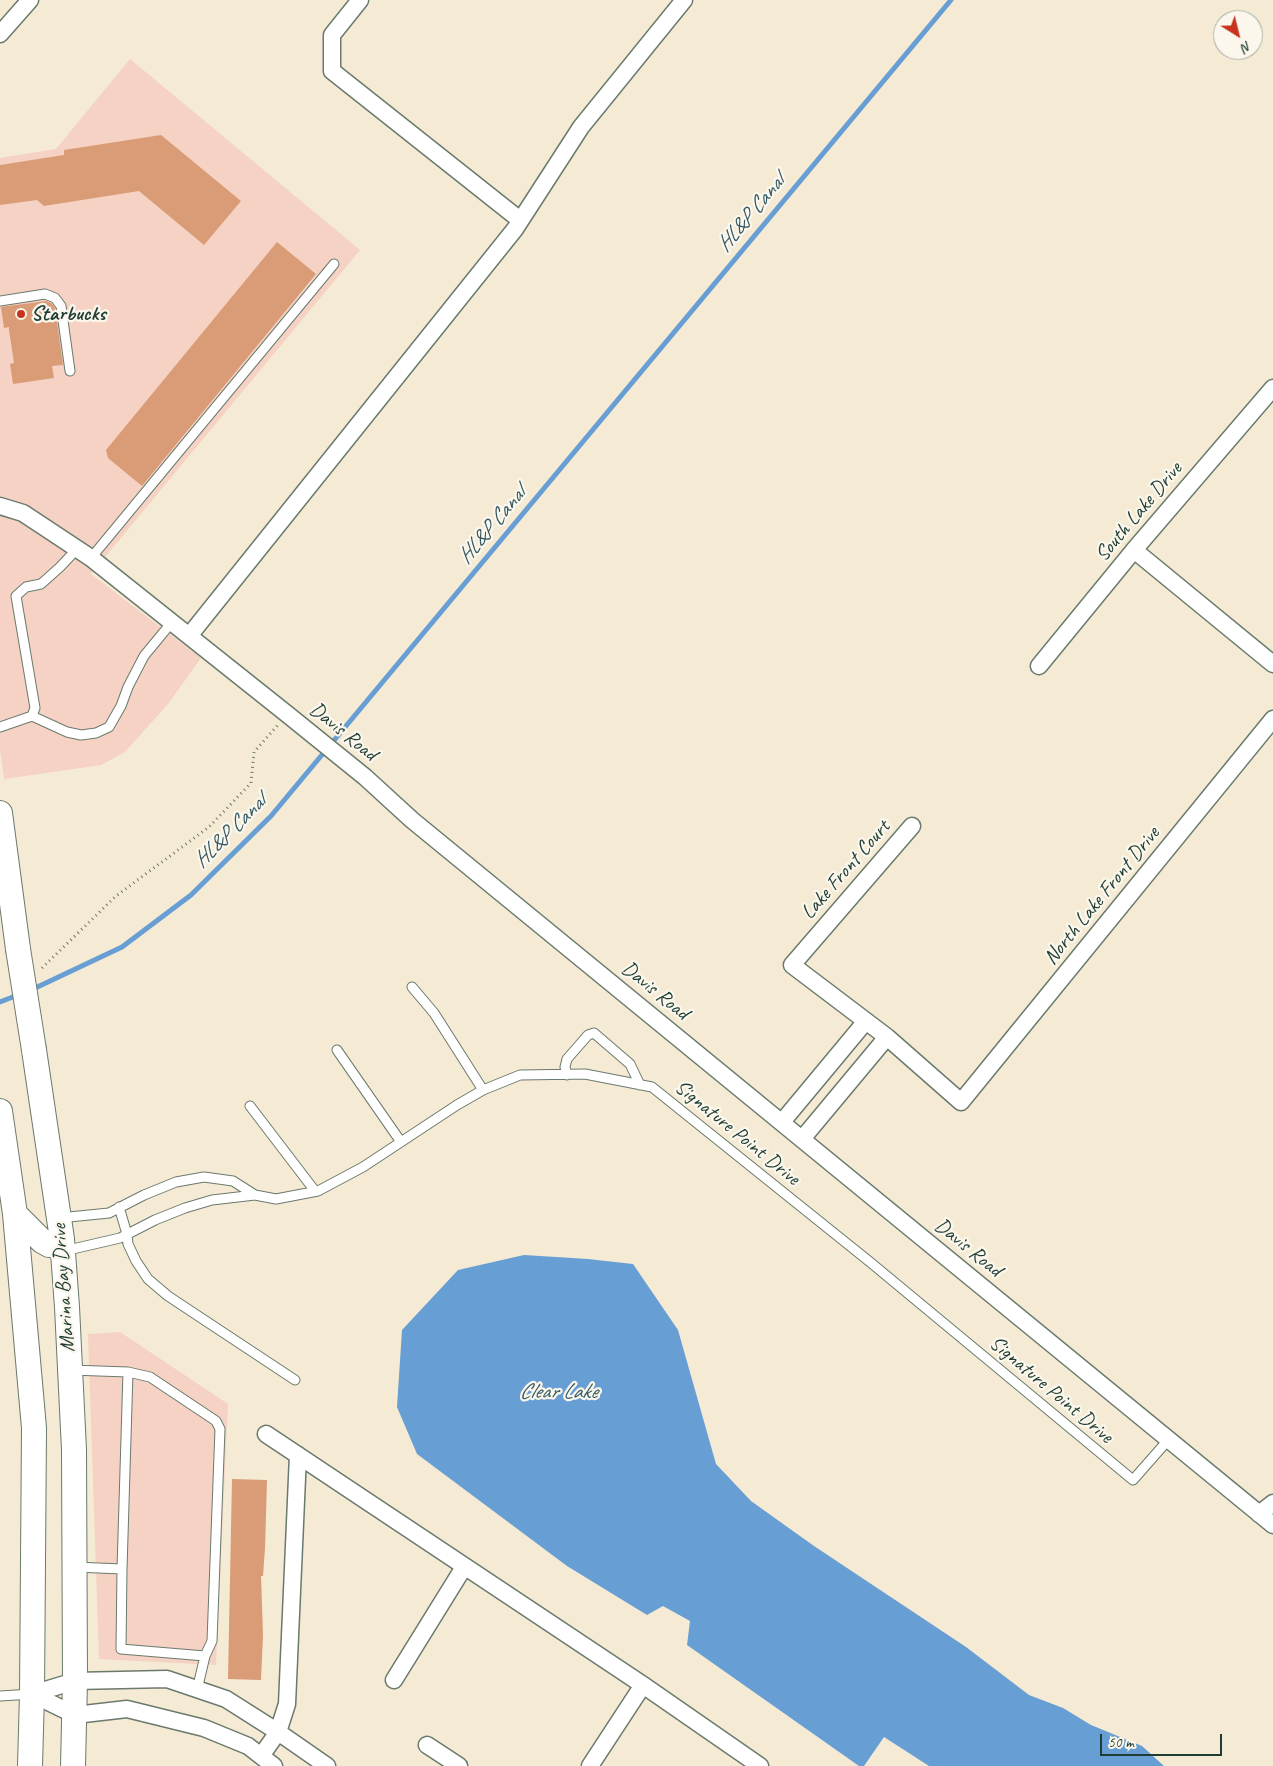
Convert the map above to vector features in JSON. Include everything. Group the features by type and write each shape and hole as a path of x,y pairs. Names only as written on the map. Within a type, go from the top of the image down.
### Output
{"main road":[{"name":"Marina Bay Drive","path":"0,814 18,949 62,1236 74,1450 75,1715 73,1766"},
{"name":"Marina Bay Drive","path":"0,1111 15,1214 34,1428 30,1766"},
{"path":"15,1214 42,1241 49,1245 56,1244 62,1236"}],"street":[{"path":"0,34 30,0"},
{"path":"360,0 332,35 332,70 520,220"},
{"path":"189,636 520,220 582,126 684,0"},
{"name":"South Lake Drive","path":"1039,666 1134,550 1273,388"},
{"name":"Davis Road","path":"0,506 23,513 91,558 172,622 283,719 365,777 419,826 1273,1525"},
{"path":"1134,550 1273,664"},
{"name":"North Lake Front Drive","path":"887,1038 961,1102 1273,719"},
{"name":"Lake Front Court","path":"866,1021 792,965 912,826"},
{"path":"782,1122 866,1021 887,1038 802,1139"},
{"path":"266,1434 643,1684 760,1766"},
{"path":"32,1694 75,1715 127,1709 204,1728 248,1746 267,1761 287,1704 298,1455"},
{"path":"1259,1514 1273,1503"},
{"path":"394,1680 464,1567"},
{"path":"32,1694 75,1681 166,1680 226,1699 327,1766"},
{"path":"590,1766 643,1684"},
{"path":"427,1745 459,1766"}],"lane":[{"path":"91,558 334,264"},
{"path":"0,301 44,294 55,298 61,306 70,371"},
{"path":"32,716 35,708 16,596 26,587 41,584 77,549"},
{"path":"0,727 32,716 67,732 81,735 96,733 109,727 144,656 172,622"},
{"path":"412,987 434,1013 483,1090"},
{"path":"567,1075 565,1067 567,1060 588,1035 594,1033 630,1064 640,1085"},
{"path":"337,1050 401,1142"},
{"name":"Signature Point Drive","path":"62,1236 120,1238 155,1220 212,1200 255,1195 276,1199 315,1191 363,1167 483,1090 520,1075 585,1074 652,1087 870,1262 1132,1480 1168,1439"},
{"path":"250,1106 315,1191"},
{"name":"Signature Point Drive","path":"62,1236 119,1207 176,1182 204,1177 233,1181 255,1195"},
{"path":"119,1207 128,1244 148,1279 168,1296 295,1380"},
{"path":"70,1370 128,1372 150,1377 216,1420 220,1429 218,1442 212,1641 204,1656 197,1690"},
{"path":"128,1372 121,1649 204,1656"},
{"path":"74,1566 122,1569"},
{"path":"0,1696 32,1694"}],"path":[{"path":"42,968 116,896 209,827 251,783 254,752 283,719"}],"shaded area":[{"path":"130,59 360,250 91,574 201,658 168,704 125,752 101,765 4,779 0,750 0,158 56,149"},
{"path":"120,1332 228,1404 216,1665 99,1659 88,1334"}],"water":[{"name":"Clear Lake","path":"524,1255 633,1264 678,1330 716,1464 751,1501 814,1546 966,1647 1029,1695 1063,1708 1091,1725 1142,1746 1164,1766 929,1766 884,1737 864,1766 859,1766 687,1645 690,1621 663,1606 647,1615 567,1566 417,1454 397,1407 402,1330 458,1270"}],"building":[{"path":"161,135 241,201 204,245 139,191 44,206 37,200 0,205 0,165 64,155 64,150"},
{"path":"277,242 316,274 142,486 108,458 106,450"},
{"path":"46,301 55,308 63,365 52,366 54,378 13,384 10,364 14,363 9,327 4,328 1,307"},
{"path":"232,1479 267,1480 265,1548 263,1576 261,1576 263,1635 261,1680 228,1679"}],"waterway":[{"name":"HL&P Canal","path":"31,990 122,947 191,895 271,816 951,0"},
{"name":"HL&P Canal","path":"0,1002 18,995"}],"place":[{"name":"Starbucks","path":"21,314"}]}
